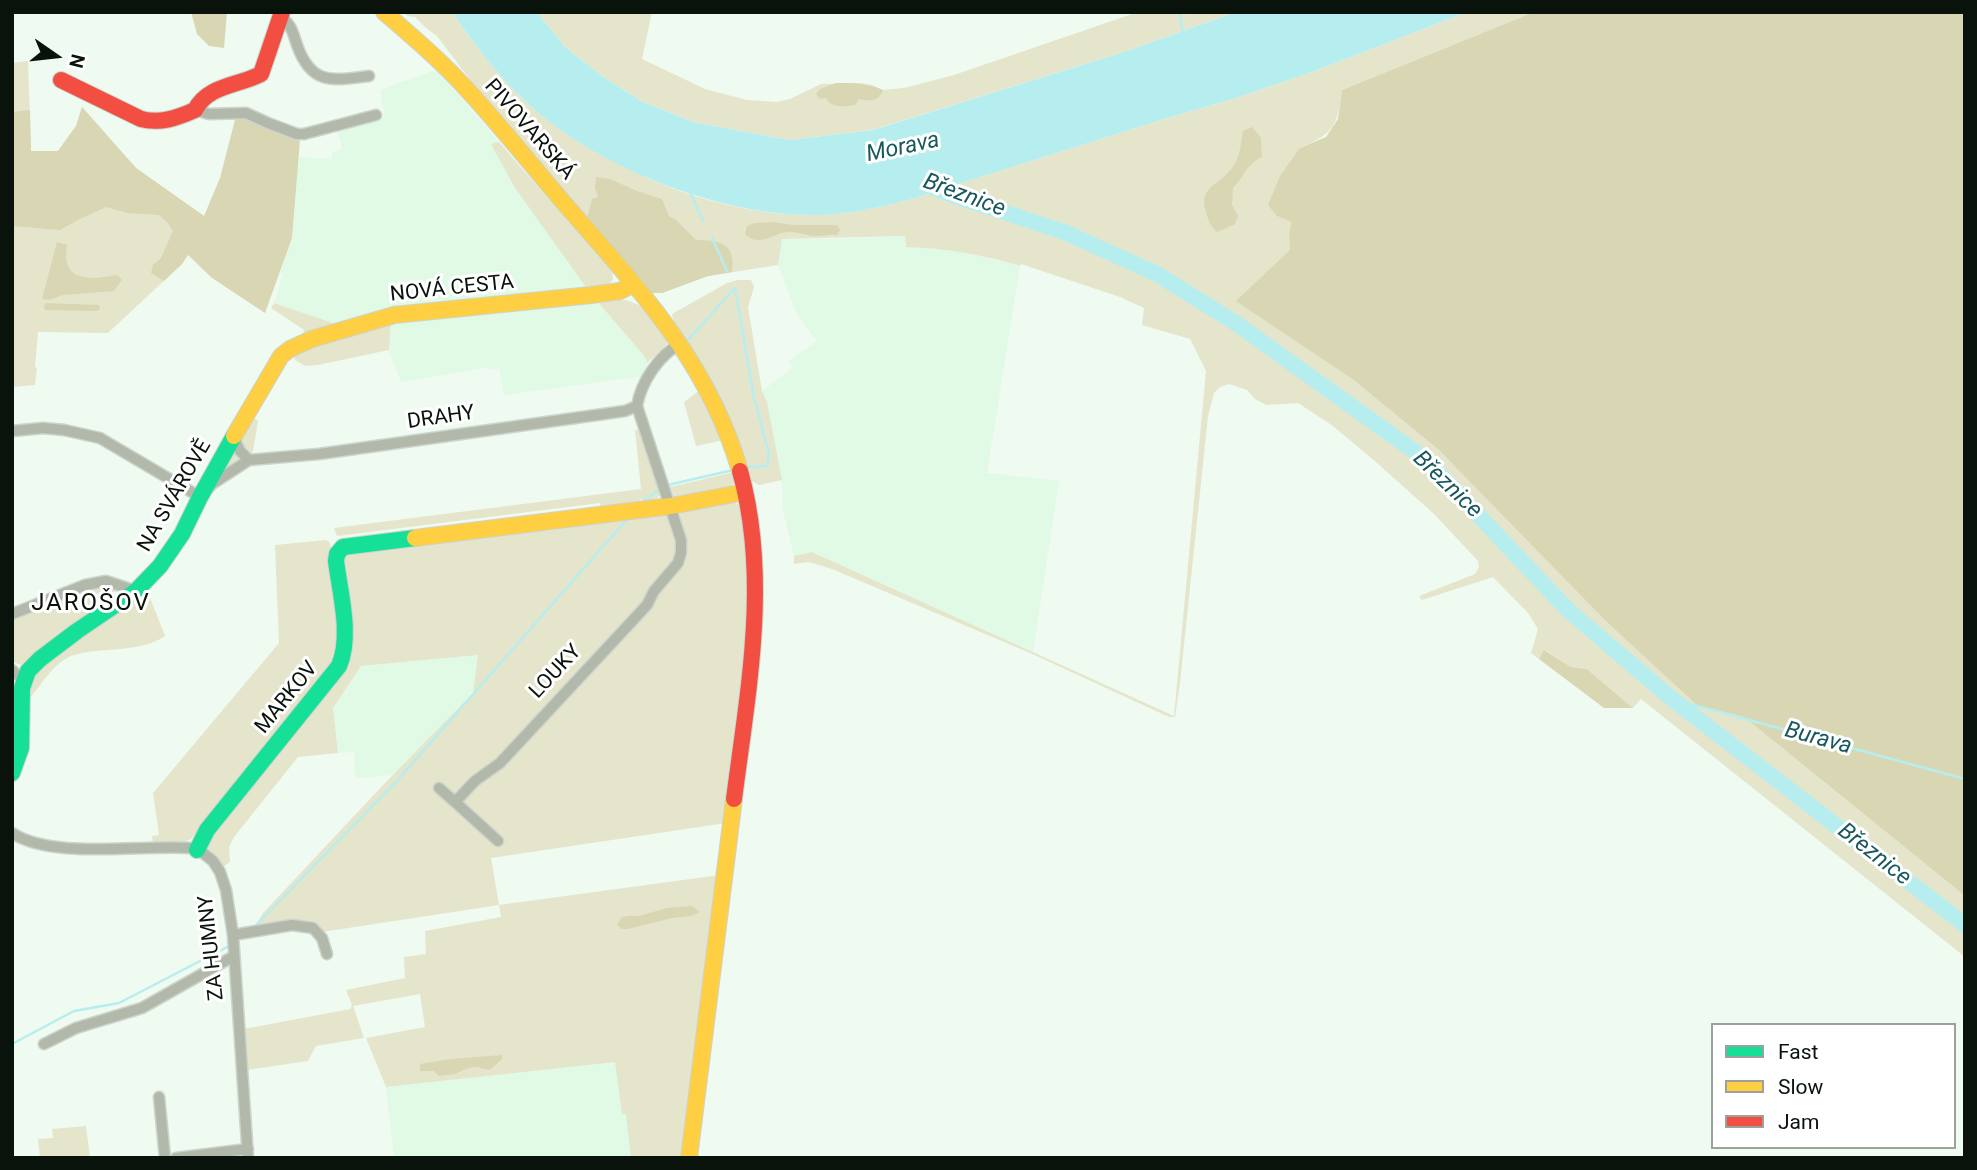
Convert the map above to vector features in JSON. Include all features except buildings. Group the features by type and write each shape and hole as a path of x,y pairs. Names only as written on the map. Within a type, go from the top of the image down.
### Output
{"street":[{"name":"PIVOVARSKÁ","path":"384,12 458,81 654,307 708,391 729,438 745,492 755,569 752,654 689,1158"},
{"path":"281,14 290,26 300,54 314,74 340,79 369,76"},
{"path":"195,110 201,99 210,92 261,74 281,14"},
{"path":"61,80 120,110 149,121 169,120 195,110 209,114 246,113 297,134 304,134 376,114"},
{"name":"NOVÁ CESTA","path":"281,356 298,344 394,315 592,295 620,291 634,284"},
{"path":"638,406 640,394 657,364 669,350 680,344"},
{"name":"NA SVÁROVĚ","path":"18,676 136,591 160,566 181,534 233,436 281,356"},
{"name":"DRAHY","path":"200,497 212,484 249,460 319,454 625,411 638,406"},
{"name":"LOUKY","path":"455,802 475,781 500,763 647,605 654,591 678,563 681,540 638,406"},
{"path":"12,431 43,428 100,438 200,497"},
{"path":"233,436 249,460"},
{"path":"671,506 745,492"},
{"name":"MARKOV","path":"197,850 207,830 339,666 346,638 338,550 347,546 671,506"},
{"path":"12,614 85,585 106,581 136,591"},
{"path":"12,773 22,738 18,676"},
{"path":"439,788 498,841"},
{"path":"12,833 28,842 63,848 197,850"},
{"name":"ZA HUMNY","path":"197,850 213,861 220,872 238,941 248,1154"},
{"path":"44,1044 76,1028 142,1007 238,941 292,925 313,928 322,938 327,954"},
{"path":"159,1097 165,1158"},
{"path":"176,1158 248,1154"}],"shaded area":[{"path":"191,12 227,12 224,48 209,46 197,34"},
{"path":"403,12 452,12 494,68 534,109 585,145 647,178 733,206 774,213 826,215 872,209 905,201 1236,98 1312,72 1467,12 1534,12 1342,90 1332,127 1321,137 1300,148 1277,216 1291,222 1290,250 1351,378 1439,450 1697,704 1744,717 1965,896 1965,957 1641,699 1633,708 1587,669 1571,667 1545,650 1539,659 1531,653 1538,629 1528,613 1493,577 1422,600 1419,596 1475,574 1479,567 1478,561 1434,514 1377,463 1333,426 1298,403 1266,405 1255,399 1247,390 1229,384 1214,393 1208,416 1175,717 1169,717 1030,653 832,569 809,562 794,564 794,556 812,552 1174,716 1206,371 1190,339 1142,325 1144,308 1120,297 1021,264 1020,266 978,255 906,247 905,236 782,239 778,265 708,276 662,293 652,293 522,144 516,133 505,126 437,36 415,17"},
{"path":"537,12 652,12 642,59 705,89 747,100 777,102 790,99 821,84 860,83 883,90 904,88 954,75 1138,12 1185,12 1186,15 1192,12 1236,12 1127,51 872,130 789,140 693,122 641,101 602,76 565,47"},
{"path":"1534,12 1965,12 1965,896 1744,717 1697,705 1606,621 1439,450 1351,378 1236,301 1290,250 1291,222 1277,216 1268,205 1280,176 1300,148 1326,137 1338,119 1342,90"},
{"path":"28,61 31,151 58,151 76,126 82,107 136,168 204,216 182,264 108,333 38,332 35,385 12,387 12,63"},
{"path":"435,70 612,272 611,283 422,308 387,307 340,325 274,303 283,274 280,273 292,238 298,157 331,159 333,152 342,149 337,129 385,117 380,90"},
{"path":"836,83 854,83 883,90 877,98 859,99 855,105 846,106 834,105 826,98 820,99 816,94 820,89"},
{"path":"82,107 136,168 204,216 220,178 236,116 246,115 300,139 292,238 265,313 212,278 188,255 164,281 151,273 173,231 159,215 128,213 106,207 60,230 12,226 12,112 30,110 31,151 58,151 76,126"},
{"path":"1252,127 1261,138 1262,157 1249,167 1233,188 1232,205 1238,216 1235,224 1217,232 1211,226 1204,203 1207,191 1235,164 1243,131"},
{"path":"499,142 612,272 611,282 586,287 515,188 491,144"},
{"path":"596,177 610,179 662,199 669,216 696,240 719,242 729,249 733,262 732,272 708,276 662,293 652,293 587,219 592,199 598,197"},
{"path":"772,222 837,225 840,230 837,235 818,236 787,232 760,240 745,234 747,226"},
{"path":"905,236 906,247 934,248 1020,266 987,473 1059,481 1033,652 812,552 794,556 783,511 782,486 767,402 762,391 792,368 789,361 817,341 797,314 778,265 782,239"},
{"path":"57,242 67,245 66,257 73,273 88,278 117,275 122,280 114,291 42,299"},
{"path":"751,280 754,287 748,307 762,391 767,402 782,480 759,485 750,480 732,424 701,364 675,326 672,314 727,283"},
{"path":"613,298 632,302 646,310 669,338 669,342 647,363 645,357 597,301"},
{"path":"597,301 645,357 645,376 504,395 499,369 483,368 401,382 389,351 391,322"},
{"path":"45,303 100,307 94,311 45,310"},
{"path":"274,303 339,325 303,336 304,330 271,308"},
{"path":"391,322 389,350 318,365 305,366 295,360 294,356 320,343"},
{"path":"700,390 724,440 696,446 684,402"},
{"path":"250,415 258,421 253,451 244,462 214,480"},
{"path":"635,430 641,431 659,485 660,494 655,503 648,504 641,499 638,503 601,510 600,503 337,536 334,528 641,489"},
{"path":"734,472 734,482 728,490 678,499 670,487"},
{"path":"735,502 743,509 749,576 748,629 726,823 491,858 499,905 322,932 299,920 255,927 263,913 473,693 478,655 361,666 333,708 338,753 298,757 234,837 229,847 230,862 223,867 207,847 209,837 342,671 341,559 350,550 536,529 546,531 574,527 593,520 679,514 682,509"},
{"path":"326,540 330,543 342,629 340,653 191,839 153,843 152,836 159,835 153,793 279,643 275,545"},
{"path":"94,583 122,586 21,665 13,662 12,618"},
{"path":"147,590 165,636 144,645 67,658 54,669 27,702 29,681 49,661"},
{"path":"1544,650 1571,667 1587,669 1633,708 1604,708 1539,659"},
{"path":"479,655 473,693 393,775 355,778 354,752 338,753 333,708 361,666"},
{"path":"720,875 682,1158 631,1158 626,1114 622,1114 615,1062 386,1087 366,1038 425,1027 420,994 353,1006 364,1038 316,1046 308,1061 247,1070 244,1029 350,1009 352,1005 346,990 405,978 404,957 426,954 425,931 501,917 499,905"},
{"path":"692,906 700,912 628,929 617,925 621,918 627,916"},
{"path":"502,1055 502,1059 490,1070 476,1067 439,1076 434,1071 420,1071 420,1064"},
{"path":"615,1061 679,1158 394,1158 386,1087"},
{"path":"86,1126 90,1158 40,1158 38,1139 53,1138 52,1129"}],"water":[{"name":"Morava","path":"452,12 537,12 565,47 602,76 641,101 693,122 789,140 873,130 1127,51 1236,12 1467,12 1312,72 1236,98 905,201 872,209 815,215 739,207 699,196 659,182 584,146 551,123 513,89"}],"waterway":[{"path":"1179,12 1183,33"},
{"name":"Březnice","path":"922,183 1064,232 1157,274 1237,324 1425,459 1569,611 1672,699 1965,925"},
{"path":"690,192 703,221"},
{"path":"712,238 727,271"},
{"path":"735,288 754,398 769,454 767,466 746,467"},
{"path":"687,341 734,289"},
{"path":"668,485 733,470"},
{"path":"642,502 662,487"},
{"path":"255,926 396,782 628,518"},
{"name":"Burava","path":"1672,699 1965,779"},
{"path":"12,1044 74,1011 119,1003 231,945"}],"traffic: fast":[{"path":"12,773 21,748 22,688 28,671 77,631 136,591 160,566 182,534 234,436"},
{"path":"197,850 207,830 339,666 345,628 337,554 343,547 415,538"}],"traffic: slow":[{"path":"384,12 472,95 643,295 667,326 709,394 740,471"},
{"path":"234,436 281,356 312,339 394,315 591,295 620,291 634,284"},
{"path":"415,538 671,506 745,492"},
{"path":"689,1158 734,799"}],"traffic: jam":[{"path":"61,80 141,119 155,121 175,118 195,110 216,91 261,74 282,12"},
{"path":"734,799 750,676 755,593 749,511 740,471"}],"district":[{"name":"JAROŠOV","path":"91,604"}]}
